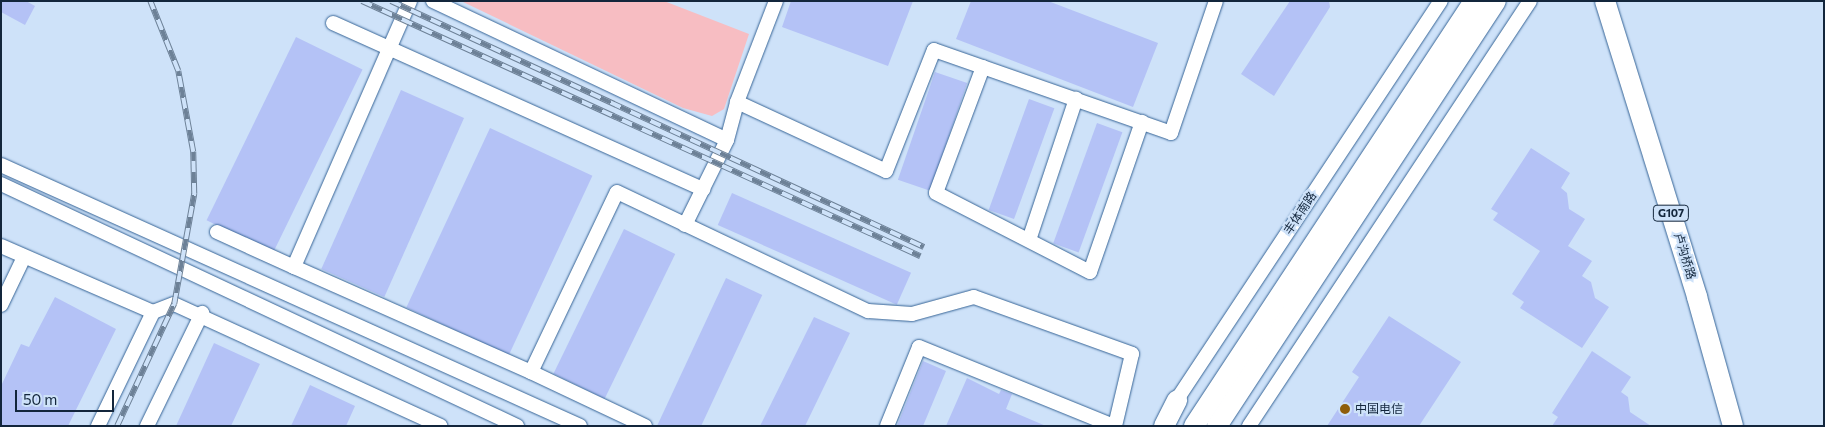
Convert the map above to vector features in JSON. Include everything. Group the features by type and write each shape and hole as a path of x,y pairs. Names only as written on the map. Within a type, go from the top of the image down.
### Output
{"highway":[{"path":"1194,426 1474,1"},
{"path":"1217,426 1496,1"},
{"name":"卢沟桥路","path":"1605,1 1698,297 1733,426"},
{"path":"1164,426 1177,400"}],"street":[{"path":"294,267 410,1"},
{"path":"433,1 727,140"},
{"path":"686,224 727,140 737,102 776,1"},
{"path":"737,102 886,171 934,50 1171,133 1216,1"},
{"name":"丰体南路","path":"1160,426 1441,1"},
{"path":"1250,426 1530,1"},
{"path":"333,22 703,189"},
{"path":"983,67 936,193 1090,272 1142,122"},
{"path":"1029,240 1076,99"},
{"path":"1,165 580,426"},
{"path":"1,184 517,426"},
{"path":"531,372 617,192 868,311 912,314 974,297 1132,354 1115,426 919,347 887,426"},
{"path":"217,232 531,372 644,426"},
{"path":"1,246 153,312"},
{"path":"1,304 24,257"},
{"path":"98,426 153,312 174,304 202,313 440,426"},
{"path":"147,426 202,313"}],"shaded area":[{"path":"461,1 664,1 749,34 724,109 712,116 683,108"}],"building":[{"path":"1,1 26,1 35,6 25,25 1,12"},
{"path":"791,1 913,1 888,66 782,27"},
{"path":"971,1 1048,1 1158,43 1133,107 956,39"},
{"path":"1290,1 1329,1 1330,7 1274,96 1241,74"},
{"path":"296,37 363,69 273,253 207,220"},
{"path":"935,72 967,83 930,191 898,180"},
{"path":"401,90 464,118 384,297 321,269"},
{"path":"1029,99 1054,108 1014,219 989,210"},
{"path":"1097,123 1122,132 1079,253 1053,243"},
{"path":"490,128 592,176 509,355 406,307"},
{"path":"1531,148 1570,173 1561,188 1567,193 1569,209 1585,219 1568,246 1592,261 1582,276 1591,282 1595,298 1609,307 1582,348 1520,308 1524,302 1512,294 1540,251 1493,220 1498,213 1491,209"},
{"path":"732,193 911,273 897,305 718,225"},
{"path":"624,229 675,254 605,399 553,374"},
{"path":"726,278 762,295 701,426 657,426"},
{"path":"55,297 116,329 68,426 1,426 1,386 21,344 29,347"},
{"path":"1389,316 1461,362 1419,426 1327,426 1359,377 1352,372"},
{"path":"814,317 850,333 805,426 760,426"},
{"path":"214,343 260,364 231,426 176,426"},
{"path":"1592,351 1631,377 1621,392 1628,397 1630,412 1651,426 1552,426 1558,417 1552,413"},
{"path":"923,361 946,371 923,426 897,426"},
{"path":"967,378 999,394 1001,390 1012,394 1006,409 1046,426 946,426"},
{"path":"310,385 355,406 346,426 291,426"}],"railway":[{"path":"117,426 174,304 194,194 193,152 178,71 150,1"},
{"path":"362,1 920,256"},
{"path":"391,1 924,247"}],"place":[{"name":"中国电信","path":"1345,409"}]}
